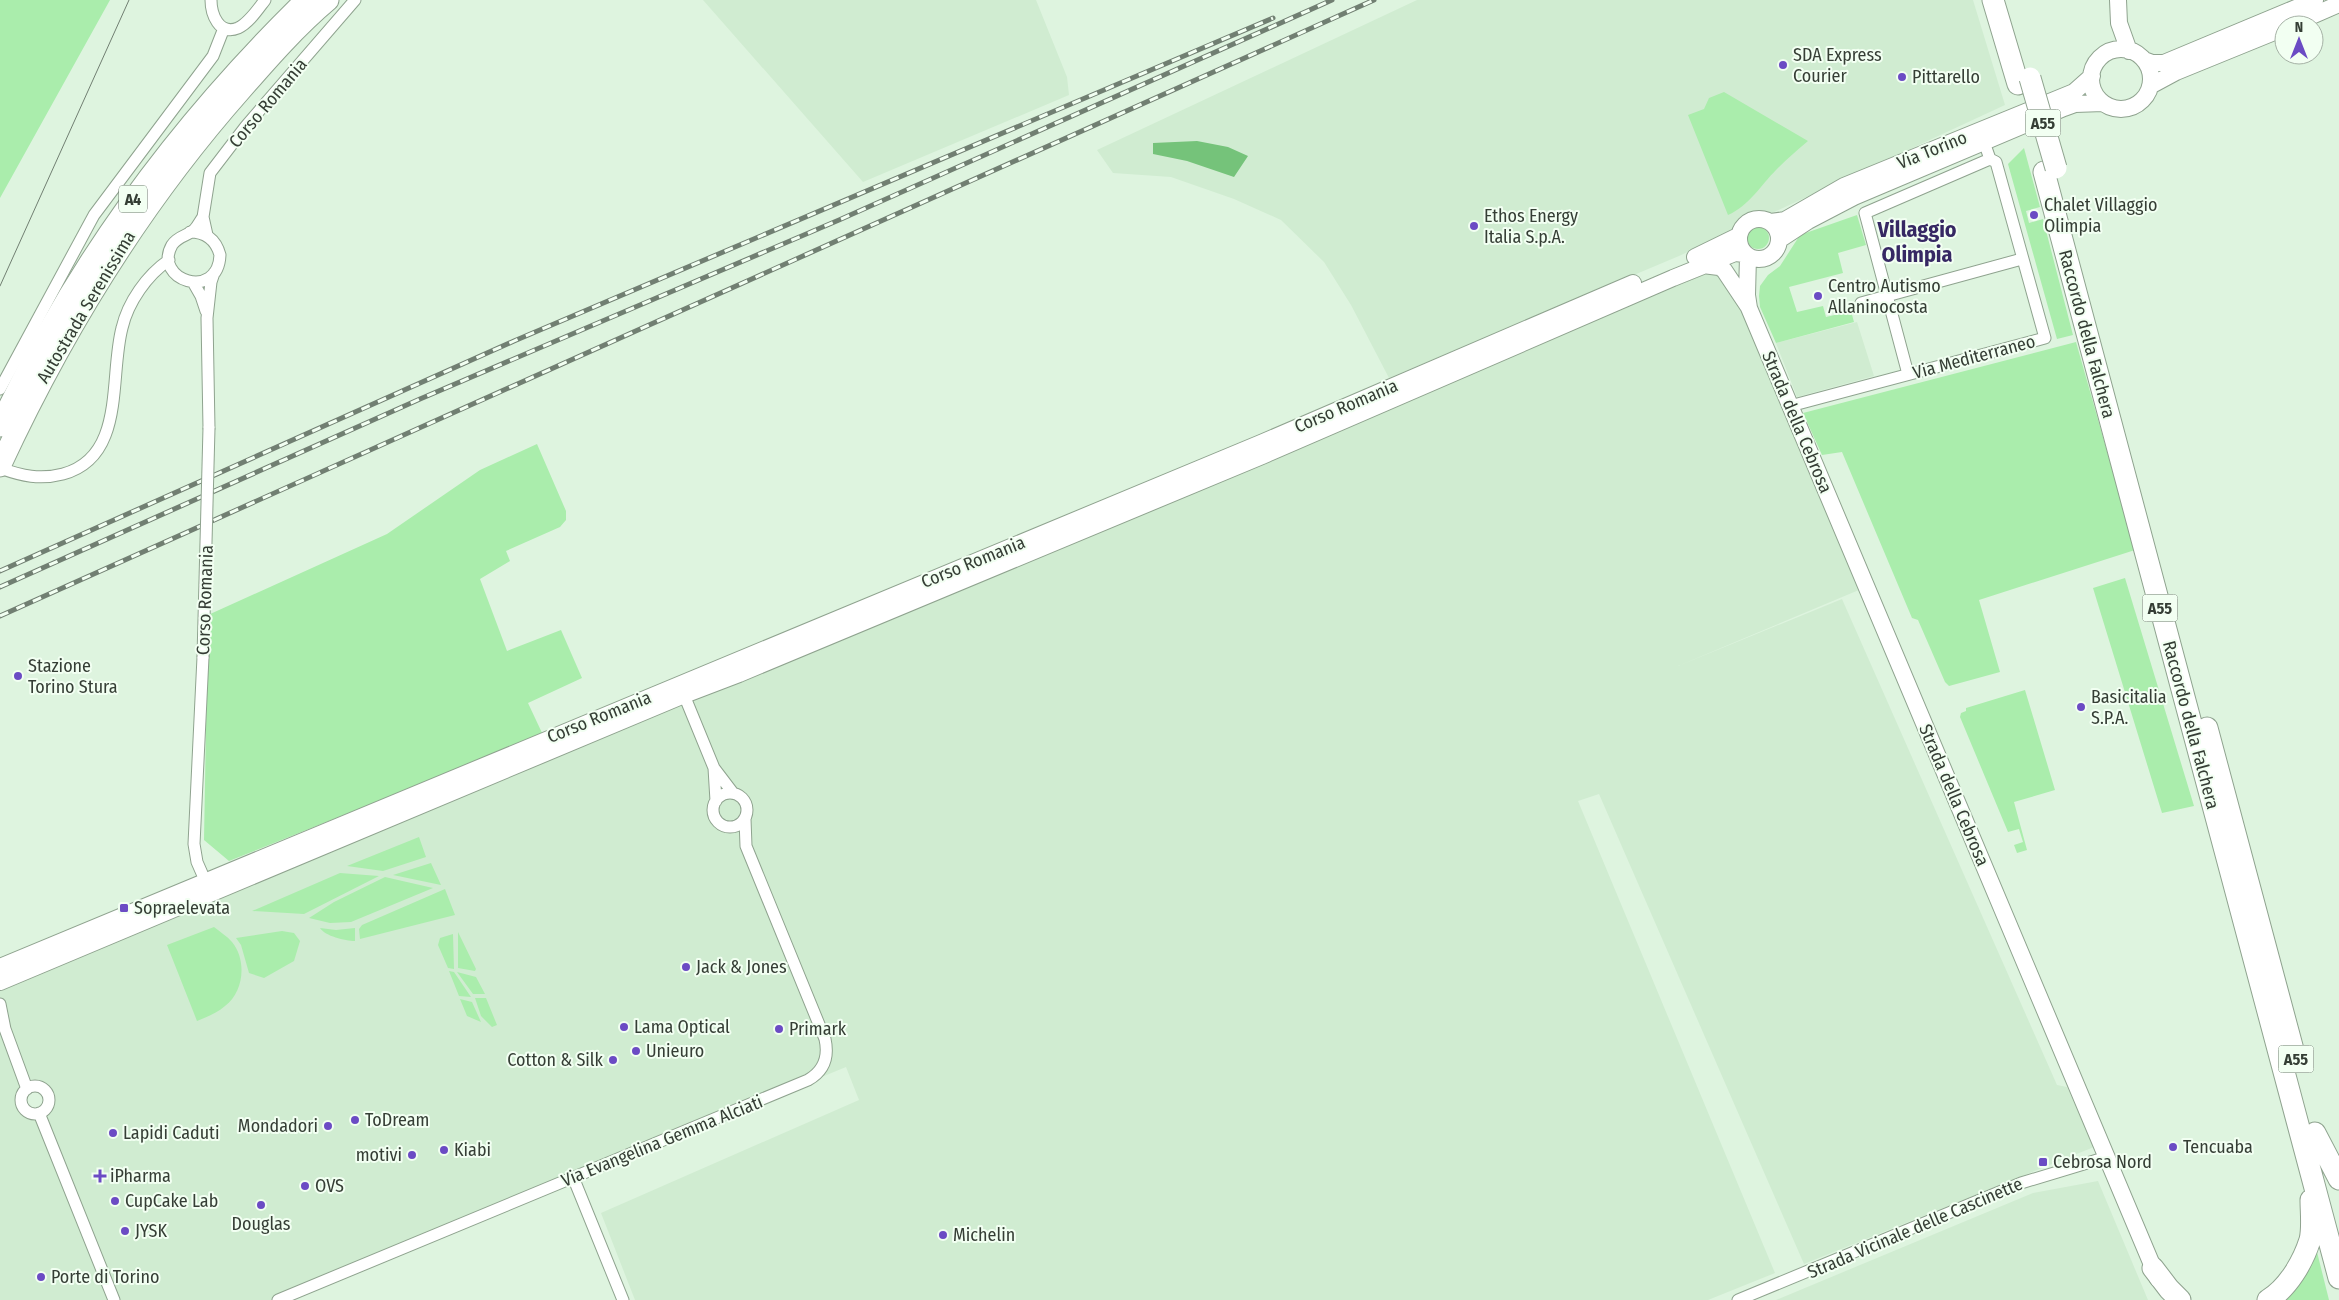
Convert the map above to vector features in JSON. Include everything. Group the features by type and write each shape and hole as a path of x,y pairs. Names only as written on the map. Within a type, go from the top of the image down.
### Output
{"highway":[{"name":"Autostrada Serenissima","path":"0,426 56,319 110,232 146,180 255,50 306,0"},
{"name":"Autostrada Serenissima","path":"2,463 72,324 125,239 215,119 269,58 328,0"},
{"name":"Raccordo della Falchera","path":"1993,0 2024,81"},
{"name":"Raccordo della Falchera","path":"2007,0 2024,81 2339,1223"},
{"name":"Raccordo della Falchera","path":"2050,170 2339,1278"},
{"path":"2315,1133 2339,1179"},
{"path":"2268,1300 2276,1295 2296,1271 2310,1239 2309,1165"},
{"path":"2153,1268 2180,1300"}],"main road":[{"path":"2118,0 2119,23 2129,51"},
{"path":"2144,60 2150,69 2150,86 2143,100 2128,108 2119,109 2103,103 2094,91 2092,76 2098,61 2109,52 2129,51 2152,63 2164,62 2316,0"},
{"path":"2314,15 2339,4"},
{"path":"2109,52 2119,23"},
{"path":"2150,86 2176,72 2274,32"},
{"name":"Via Torino","path":"1771,222 1786,220 1844,186 2074,92 2092,76"},
{"name":"Via Torino","path":"1779,240 1835,206 1984,142 2075,104 2103,103"},
{"path":"1748,290 1768,257 1778,247 1779,240 1777,230 1771,222 1761,218 1749,220 1743,225 1738,236 1740,248 1746,255 1760,259 1768,257"},
{"name":"Corso Romania","path":"0,982 208,888 1261,443 1722,246 1738,236"},
{"name":"Corso Romania","path":"682,689 748,670 1262,456 1703,266 1735,253 1746,255"},
{"name":"Strada della Cebrosa","path":"1746,255 1749,308 2166,1300"},
{"path":"1703,266 1719,267 1724,270 1749,308"},
{"name":"Corso Romania","path":"0,966 208,888"}],"street":[{"path":"211,0 213,17 224,28 234,29 242,25 266,0"},
{"name":"Corso Romania","path":"207,235 203,217 210,173 246,126 355,0"},
{"path":"0,389 94,215 213,56 224,28"},
{"name":"Via Mediterraneo","path":"1790,406 2045,338 1996,162 1990,159 1984,142"},
{"name":"Via Torino","path":"1886,295 1865,213 1990,159"},
{"path":"2,463 19,475 49,478 75,470 99,451 105,437 115,392 122,328 128,308 144,284 169,260 172,245 183,235 190,232 203,217"},
{"path":"144,284 156,279 177,276 193,282 207,279 214,273 220,255 216,244 207,235 190,232"},
{"path":"1861,303 2022,259"},
{"path":"169,260 177,276"},
{"name":"Corso Romania","path":"208,888 197,862 194,844 203,657 209,428 207,318 211,282 214,273"},
{"name":"Corso Romania","path":"193,282 203,300 207,318"},
{"path":"1886,295 1908,374"},
{"path":"682,689 714,768 733,793 741,797 746,805 744,819 738,825 728,826 716,819 714,810 716,801 714,768"},
{"path":"716,801 723,795 733,793"},
{"name":"Via Evangelina Gemma Alciati","path":"278,1300 808,1080 816,1075 824,1064 827,1050 825,1039 746,846 744,819"},
{"name":"Via Evangelina Gemma Alciati","path":"728,826 746,846"},
{"path":"0,1004 3,1025 27,1088"},
{"path":"37,1086 48,1093 48,1106 39,1113 30,1113 24,1107 22,1097 27,1088 37,1086"},
{"path":"39,1113 114,1300"},
{"name":"Strada Vicinale delle Cascinette","path":"1738,1300 1750,1298 2021,1182 2107,1157"},
{"path":"573,1177 623,1300"}],"shaded area":[{"path":"0,0 110,0 0,198"},
{"path":"703,0 1036,0 1067,77 1069,95 863,182"},
{"path":"1417,0 1973,0 2005,105 1679,256 1389,378 1351,305 1324,262 1281,220 1234,199 1171,177 1113,173 1097,150"},
{"path":"1724,92 1808,141 1776,170 1748,201 1728,215 1688,115 1704,109 1709,98"},
{"path":"1197,141 1228,147 1248,156 1234,177 1187,161 1153,154 1153,143"},
{"path":"2024,148 2040,207 2026,211 2029,223 2043,219 2073,335 2057,339 2008,164"},
{"path":"1857,215 1866,245 1838,253 1843,273 1789,287 1797,312 1823,306 1826,317 1851,311 1854,322 1776,343 1760,307 1760,286 1768,275 1780,266 1800,235"},
{"path":"1758,227 1768,234 1769,238 1762,248 1758,249 1748,242 1747,238 1754,228"},
{"path":"1703,265 1724,270 1866,587 1678,666 1842,599 2057,1085 2067,1087 2094,1147 1804,1264 1599,794 1578,801 1775,1273 1708,1300 635,1300 601,1213 859,1100 846,1067 278,1300 0,1300 0,982","holes":["33,1086 41,1087 49,1097 46,1109 35,1114 26,1111 21,1100 25,1091"]},
{"path":"1857,322 1874,376 1797,397 1776,343"},
{"path":"2076,342 2135,550 1979,600 2000,672 1949,686 1945,682 1918,620 1912,618 1842,452 1822,455 1803,413"},
{"path":"537,444 566,511 566,520 560,527 506,551 510,561 480,579 507,651 561,630 582,678 528,703 543,735 229,861 204,840 208,615 387,534 480,470"},
{"path":"2125,578 2194,806 2162,813 2093,588"},
{"path":"2025,690 2055,790 2014,802 2027,850 2017,853 2014,845 2023,842 2019,829 2008,832 1960,717 1961,713 1966,711 1966,708"},
{"path":"419,837 426,857 383,871 347,866"},
{"path":"431,863 441,885 393,875"},
{"path":"340,873 379,876 304,914 252,911"},
{"path":"385,877 433,888 351,922 330,923 309,918 334,902"},
{"path":"445,889 455,915 360,939 359,929 362,925"},
{"path":"214,927 230,940 237,949 241,966 240,984 236,993 225,1006 219,1011 197,1021 167,945"},
{"path":"320,928 336,930 355,928 355,941 336,937"},
{"path":"282,931 294,933 300,941 294,961 264,978 249,973 241,945 236,938"},
{"path":"458,932 476,969 475,971 458,968"},
{"path":"453,934 454,969 448,968 438,945 440,938"},
{"path":"449,971 454,972 471,997 459,996"},
{"path":"457,972 476,977 485,994 473,994"},
{"path":"475,998 486,998 497,1025 492,1027 481,1016"},
{"path":"460,999 472,1002 481,1022 467,1016"},
{"path":"2098,1181 2148,1300 1776,1300 2033,1193"},
{"path":"2317,1252 2329,1300 2280,1300"}],"tram line":[{"path":"0,286 129,0"}],"railway":[{"path":"0,587 420,399 839,220 1332,0"},
{"path":"0,616 1374,0"},
{"path":"0,571 514,341 1273,18"}],"place":[{"name":"SDA Express Courier","path":"1783,65"},
{"name":"Pittarello","path":"1902,77"},
{"name":"Chalet Villaggio Olimpia","path":"2034,215"},
{"name":"Ethos Energy Italia S.p.A.","path":"1474,226"},
{"name":"Centro Autismo Allaninocosta","path":"1818,296"},
{"name":"Stazione Torino Stura","path":"18,676"},
{"name":"Basicitalia S.P.A.","path":"2081,707"},
{"name":"Sopraelevata","path":"124,908"},
{"name":"Jack & Jones","path":"686,967"},
{"name":"Lama Optical","path":"624,1027"},
{"name":"Primark","path":"779,1029"},
{"name":"Unieuro","path":"636,1051"},
{"name":"Cotton & Silk","path":"613,1060"},
{"name":"ToDream","path":"355,1120"},
{"name":"Mondadori","path":"328,1126"},
{"name":"Lapidi Caduti","path":"113,1133"},
{"name":"Tencuaba","path":"2173,1147"},
{"name":"Kiabi","path":"444,1150"},
{"name":"motivi","path":"412,1155"},
{"name":"Cebrosa Nord","path":"2043,1162"},
{"name":"iPharma","path":"100,1176"},
{"name":"OVS","path":"305,1186"},
{"name":"CupCake Lab","path":"115,1201"},
{"name":"Douglas","path":"261,1205"},
{"name":"JYSK","path":"125,1231"},
{"name":"Michelin","path":"943,1235"},
{"name":"Porte di Torino","path":"41,1277"}],"district":[{"name":"Villaggio Olimpia","path":"1917,242"}]}
